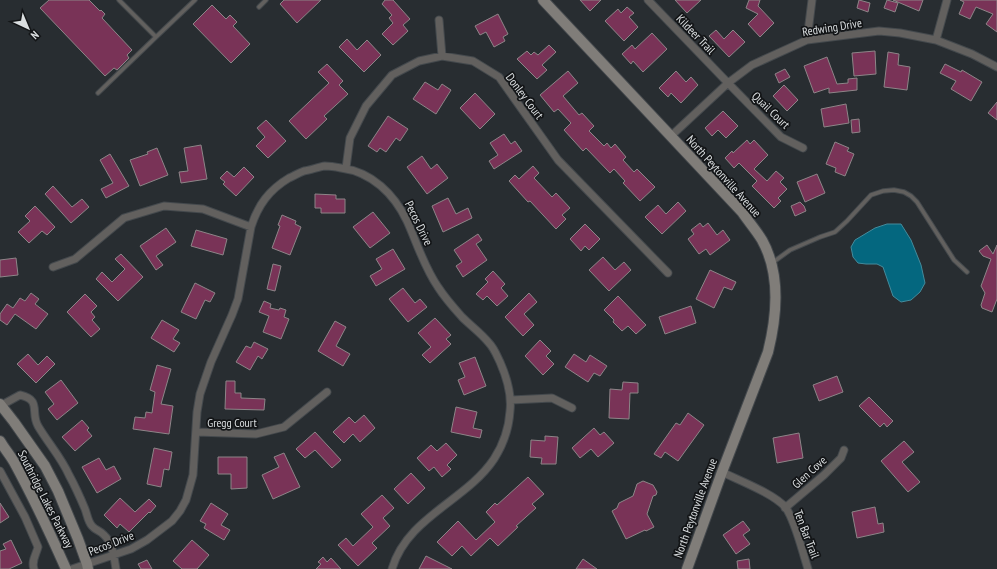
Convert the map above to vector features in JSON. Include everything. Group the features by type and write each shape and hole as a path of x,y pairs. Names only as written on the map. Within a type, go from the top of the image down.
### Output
{"street":[{"name":"North Peytonville Avenue","path":"543,0 742,212 761,239 768,253 771,264 775,282 775,312 768,352 687,569"},
{"name":"Kildeer Trail","path":"648,0 728,83"},
{"path":"806,40 812,0"},
{"path":"936,40 947,0"},
{"path":"439,20 442,56"},
{"name":"Redwing Drive","path":"671,136 728,83 752,65 806,40 879,31 900,32 936,40 972,54 997,67"},
{"name":"Donley Court","path":"346,168 350,138 366,106 392,75 419,61 442,56 473,61 499,77 558,160 668,273"},
{"name":"Quail Court","path":"728,83 781,137 803,148"},
{"name":"Pecos Drive","path":"72,569 88,566 113,555 132,549 147,540 172,521 180,511 186,500 193,475 197,412 200,394 211,362 238,299 251,227 255,216 260,205 281,183 300,172 326,166 346,168 360,172 383,187 395,200 406,220 435,283 443,296 490,343 506,374 509,386 511,400 510,412 501,448 495,458 487,469 466,489 424,522 412,534 402,547 392,569"},
{"path":"53,267 75,259 124,218 164,206 203,209 251,227"},
{"name":"Gregg Court","path":"196,432 256,434 284,427 328,392"},
{"name":"Southridge Lakes Parkway","path":"88,566 58,491 45,466 0,405 20,395 26,396 33,401 35,408 34,417 37,425 69,474 91,526 108,539 116,569"},
{"path":"511,400 552,398 572,408"},
{"name":"Southridge Lakes Parkway","path":"0,441 13,461 32,497 66,569"},
{"name":"Glen Cove","path":"785,508 824,475 841,458 844,450"},
{"path":"0,471 25,517 38,547 33,560 34,569"},
{"name":"Ten Bar Trail","path":"722,472 763,491 785,508 792,519 808,569"}],"lane":[{"path":"119,0 156,37"},
{"path":"98,93 195,0"},
{"path":"259,7 266,0"},
{"path":"771,264 790,250 835,232 847,222 871,195 883,191 894,190 904,192 917,202 954,260 967,272"}],"water":[{"path":"887,224 901,224 911,240 921,265 925,283 920,292 911,300 901,302 893,296 883,267 877,264 858,263 853,257 851,247 855,240 875,228"}],"building":[{"path":"49,0 89,0 105,14 102,18 132,50 127,55 129,58 117,70 114,68 105,76 40,8"},
{"path":"284,0 321,0 297,23 280,4"},
{"path":"385,0 393,0 410,19 403,25 408,31 393,45 382,34 393,23 389,18 392,15 382,4"},
{"path":"580,0 601,0 590,11"},
{"path":"675,0 701,0 687,13"},
{"path":"749,0 760,0 758,6 774,23 760,37 748,24 758,14 746,8"},
{"path":"859,0 870,3 868,12 857,8"},
{"path":"887,0 898,3 895,12 884,8"},
{"path":"893,0 923,0 919,11"},
{"path":"960,0 997,0 997,32 986,24 993,14 976,7 970,19 959,14 964,2"},
{"path":"212,5 226,19 230,15 237,22 233,26 250,44 231,63 193,24"},
{"path":"627,7 634,13 629,17 638,27 624,41 605,21 618,9 621,13"},
{"path":"498,14 508,34 503,37 505,41 494,47 486,32 480,35 475,26"},
{"path":"716,30 724,39 733,30 745,42 729,57 709,36"},
{"path":"652,33 667,49 643,72 633,61 631,64 622,54 632,45 635,49"},
{"path":"347,39 357,50 367,40 381,55 364,72 339,47"},
{"path":"549,45 556,52 542,65 547,70 537,79 517,59 527,51 531,55 534,52 538,55"},
{"path":"875,51 876,74 854,76 852,53"},
{"path":"888,52 899,54 898,65 910,67 907,90 884,87"},
{"path":"827,57 837,84 848,83 848,79 857,78 857,90 829,93 829,88 814,93 804,66"},
{"path":"327,64 343,81 339,85 348,94 324,116 327,119 306,139 289,121 329,83 318,72"},
{"path":"945,64 961,72 962,70 982,82 971,101 951,89 956,81 940,73"},
{"path":"785,69 790,77 779,83 775,74"},
{"path":"568,71 578,83 563,96 579,115 582,113 594,126 589,131 604,146 607,143 611,148 615,144 626,157 623,160 634,172 637,169 655,187 640,201 623,183 625,181 614,169 610,173 586,148 583,151 564,130 571,123 558,109 554,112 540,95"},
{"path":"676,71 686,82 691,77 698,85 681,103 671,93 668,97 659,88"},
{"path":"425,82 438,90 442,84 451,90 436,114 413,99"},
{"path":"784,85 798,100 787,111 773,96"},
{"path":"475,93 495,114 480,129 460,108"},
{"path":"997,102 997,120 988,113"},
{"path":"846,104 849,123 824,127 821,109"},
{"path":"723,111 738,126 726,138 718,130 712,136 705,128"},
{"path":"388,116 408,129 400,141 396,138 386,152 380,148 377,152 368,146"},
{"path":"859,119 860,132 852,133 851,120"},
{"path":"266,120 286,141 268,158 256,146 265,137 257,128"},
{"path":"504,134 511,144 515,141 522,151 494,169 489,161 498,155 490,143"},
{"path":"747,140 750,144 754,140 768,155 754,169 767,181 776,171 784,178 780,182 787,189 778,198 781,201 774,208 752,186 757,181 739,163 734,168 725,158"},
{"path":"835,142 849,148 847,151 854,154 845,176 835,172 836,168 826,164"},
{"path":"201,145 207,179 181,183 179,172 188,171 184,148"},
{"path":"157,148 168,175 140,186 130,160 148,154 147,152"},
{"path":"110,154 129,186 106,198 101,189 113,183 100,160"},
{"path":"422,156 431,169 437,164 448,178 427,194 407,167"},
{"path":"533,166 539,173 534,178 552,197 556,193 570,208 562,215 566,219 556,229 509,181 515,175 519,179"},
{"path":"244,167 254,177 236,196 223,184 225,182 220,178 227,171 234,177"},
{"path":"817,174 825,193 805,202 797,182"},
{"path":"53,186 72,207 82,199 89,207 71,223 45,194"},
{"path":"315,194 336,195 336,199 345,199 345,213 321,213 321,208 315,208"},
{"path":"448,198 456,214 468,208 472,218 443,232 432,206"},
{"path":"678,202 686,211 662,234 645,217 658,205 666,214"},
{"path":"800,202 806,211 795,216 791,206"},
{"path":"35,206 55,227 47,235 42,231 29,243 18,232 30,221 25,216"},
{"path":"373,212 390,233 370,248 353,227"},
{"path":"282,215 296,221 295,224 301,227 290,255 272,248 280,226 278,225"},
{"path":"700,223 703,227 708,223 717,235 723,230 730,240 710,255 706,249 699,254 688,239 694,234 691,230"},
{"path":"585,224 600,239 589,250 585,246 581,251 570,239"},
{"path":"166,228 176,242 156,256 163,265 156,270 140,246"},
{"path":"196,230 227,239 223,255 191,246"},
{"path":"478,234 482,240 476,244 487,260 463,277 456,266 462,262 454,250"},
{"path":"987,245 993,254 997,245 997,299 992,312 982,308 981,305 985,293 981,286 991,259 983,256 979,251"},
{"path":"393,249 405,269 376,286 370,276 382,269 376,259"},
{"path":"121,254 143,277 118,301 96,279 102,272 112,282 125,269 115,259"},
{"path":"603,257 615,270 624,262 631,270 609,291 589,270"},
{"path":"16,258 18,275 0,277 0,260"},
{"path":"273,264 281,266 275,291 267,289"},
{"path":"710,270 736,282 732,290 724,287 714,308 696,299"},
{"path":"493,271 505,284 501,288 508,296 497,306 487,296 483,300 476,294 488,282 485,279"},
{"path":"195,283 215,293 210,302 205,300 196,319 181,312"},
{"path":"403,288 415,303 420,299 427,307 408,322 389,299"},
{"path":"31,293 39,299 35,304 48,314 36,329 15,314 7,325 0,320 0,314 7,304 13,308 20,298 25,301"},
{"path":"529,293 537,302 524,314 534,325 523,336 505,317"},
{"path":"85,294 97,306 91,312 95,317 92,320 100,329 91,337 67,312"},
{"path":"618,296 646,325 636,334 628,326 622,331 604,310"},
{"path":"264,301 271,304 270,308 279,310 280,308 286,310 284,317 289,319 281,339 263,332 269,316 259,312"},
{"path":"691,306 696,323 665,334 659,317"},
{"path":"435,318 451,335 446,339 451,344 430,363 422,355 431,347 418,333"},
{"path":"162,320 179,330 173,339 180,343 174,352 151,338"},
{"path":"335,321 346,327 336,346 350,354 343,366 318,351"},
{"path":"540,340 551,351 546,356 554,364 543,375 525,356"},
{"path":"254,342 268,349 262,359 258,356 250,370 236,362 246,346 251,348"},
{"path":"28,354 38,365 47,356 55,364 36,383 17,364"},
{"path":"574,354 586,362 590,355 607,366 600,376 594,373 588,382 565,367"},
{"path":"475,357 486,386 464,395 458,380 465,377 459,363"},
{"path":"157,365 171,369 161,404 173,406 169,434 133,429 135,417 145,418 146,412 152,413 155,392 150,390"},
{"path":"837,376 843,392 819,401 813,385"},
{"path":"61,380 78,403 57,420 48,409 54,404 45,392"},
{"path":"226,381 235,381 235,393 241,393 241,398 265,399 264,410 225,409"},
{"path":"623,382 638,383 638,393 630,393 629,419 609,418 610,389 622,390"},
{"path":"869,397 893,421 887,427 884,423 880,427 859,406"},
{"path":"456,407 477,412 473,428 482,430 480,438 451,432"},
{"path":"688,413 704,425 678,461 665,452 661,458 654,454 676,423 680,425"},
{"path":"364,415 375,428 360,442 353,434 344,443 333,432 349,417 355,423"},
{"path":"82,420 89,428 87,430 92,436 75,451 62,437"},
{"path":"594,428 600,435 604,432 614,443 598,457 591,449 580,458 572,448"},
{"path":"315,432 341,460 332,468 315,450 305,458 296,449"},
{"path":"799,433 803,458 777,463 773,438"},
{"path":"545,436 558,437 556,464 541,464 542,458 530,457 531,440 545,441"},
{"path":"904,441 914,452 902,462 920,482 908,492 881,461"},
{"path":"446,443 457,455 447,465 451,469 442,477 434,467 429,471 417,458 431,445 437,451"},
{"path":"154,448 172,452 169,470 164,469 161,487 147,484"},
{"path":"284,453 300,487 273,499 262,475 279,467 274,457"},
{"path":"218,457 247,457 247,488 231,489 231,474 218,474"},
{"path":"99,458 106,470 114,466 121,479 97,493 82,467"},
{"path":"411,473 425,488 408,504 394,489"},
{"path":"528,477 544,494 532,504 536,508 516,526 518,527 498,546 490,538 471,556 462,546 452,556 437,542 458,521 476,540 495,522 486,512 495,503 497,505"},
{"path":"643,481 653,485 657,492 656,495 653,496 647,514 654,527 626,539 612,511 617,508 619,503 633,496 637,484"},
{"path":"382,495 394,508 383,518 390,526 372,543 377,548 358,566 338,545 346,538 353,546 373,527 361,514"},
{"path":"120,498 135,512 149,499 156,506 129,532 120,524 117,528 104,515"},
{"path":"0,503 9,517 0,523"},
{"path":"211,503 228,514 221,525 230,530 224,540 204,528 206,524 200,521"},
{"path":"875,507 878,524 883,523 884,532 857,538 852,512"},
{"path":"743,521 750,530 743,535 750,544 736,554 723,535"},
{"path":"11,540 22,563 9,569 0,569 0,551 6,549 3,544"},
{"path":"192,540 209,555 197,569 182,569 173,561"},
{"path":"426,556 452,569 419,569"},
{"path":"323,557 327,562 331,558 341,569 316,569 321,564 318,562"},
{"path":"583,559 597,569 576,569"},
{"path":"749,559 750,569 738,569 737,561"},
{"path":"147,560 152,569 141,569 138,564"}]}
